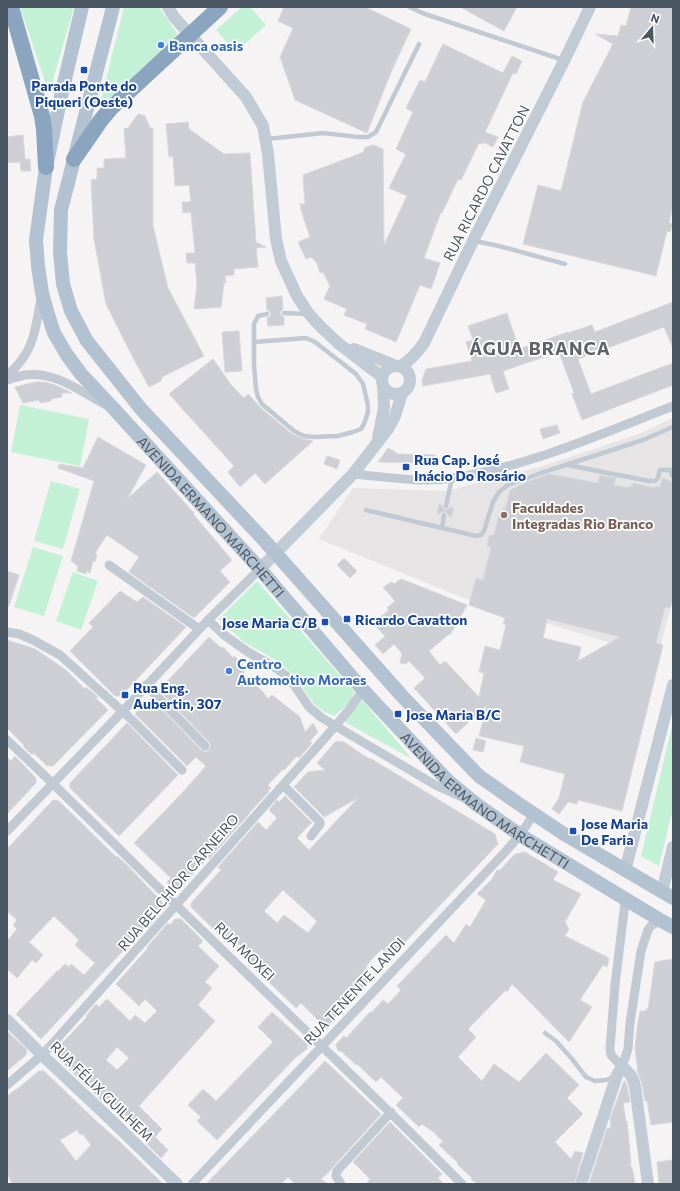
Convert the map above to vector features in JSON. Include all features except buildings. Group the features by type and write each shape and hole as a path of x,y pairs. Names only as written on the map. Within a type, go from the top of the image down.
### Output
{"highway":[{"path":"11,7 42,116 46,167"},
{"path":"74,159 110,108 220,7"}],"main road":[{"name":"AVENIDA ERMANO MARCHETTI","path":"82,7 60,98 46,167 36,240 42,293 54,333 67,355 81,374 260,569 363,690 448,781 476,804 520,835 673,927"},
{"name":"AVENIDA ERMANO MARCHETTI","path":"113,7 61,210 60,252 63,284 71,311 87,341 141,410 276,553 402,696 479,776 564,834 668,895"}],"street":[{"path":"168,7 174,17 246,97 263,126 268,154 276,239 281,261 297,296 309,314 321,327 383,381 389,392 394,394 402,393"},
{"name":"RUA RICARDO CAVATTON","path":"397,365 410,360 416,355 424,343 473,241 590,7"},
{"path":"7,376 15,369 24,357 34,336 42,293"},
{"path":"7,831 122,712 199,629 353,474 388,429 395,416 402,393 410,386 411,376 409,372 405,368 338,343"},
{"path":"377,444 384,408 383,381 386,369 397,365"},
{"path":"7,380 31,375 45,375 65,382 114,409"},
{"path":"353,474 420,479 452,478 504,468 556,451 673,406"},
{"path":"109,565 199,629"},
{"path":"208,620 248,652 276,668 290,679 309,707 322,718 437,786 476,804"},
{"path":"7,632 19,634 33,640 60,655 131,719 182,770"},
{"path":"146,685 206,746"},
{"path":"625,871 673,685"},
{"name":"RUA BELCHIOR CARNEIRO","path":"7,1085 42,1055 108,984 349,710 363,690"},
{"name":"RUA MOXEI","path":"7,740 391,1112 462,1184"},
{"path":"283,785 320,822 311,836"},
{"name":"RUA TENENTE LANDI","path":"192,1184 520,835 534,814"},
{"path":"668,895 673,847"},
{"path":"620,1071 611,1054 610,1048 615,985 625,899"},
{"path":"582,1184 628,1049 630,1023 641,951 648,930 660,920"},
{"name":"RUA FÉLIX GUILHEM","path":"7,1020 177,1184"},
{"path":"620,1071 629,1072 633,1078 635,1086 648,1184"},
{"path":"341,1184 336,1176 337,1171 391,1112"}],"lane":[{"path":"409,7 425,14 564,61"},
{"path":"265,139 323,133 358,138 368,137 376,132 419,44"},
{"path":"473,241 499,246 565,264"},
{"path":"284,313 309,314"},
{"path":"254,342 306,338 315,342 356,374 363,384 368,404 368,412 364,424 360,429 338,436 304,436 294,431 262,404 258,397 254,364 254,342 254,321 258,316 267,314"},
{"path":"366,510 476,536 481,535 484,531 493,502 499,492 508,486 565,465 643,440 673,427"},
{"path":"565,465 649,481 655,481 658,478 660,470 671,470 673,477"},
{"path":"446,506 452,478"},
{"path":"442,528 444,515"},
{"path":"545,1033 556,1041 586,1078 595,1081 606,1080 620,1071"}],"shaded area":[{"name":"Faculdades Integradas Rio Branco","path":"673,418 673,600 657,657 461,597 319,539 353,488 447,491 543,466 636,435"}],"green space":[{"path":"20,7 74,7 49,94"},
{"path":"124,7 159,7 178,35 99,108"},
{"path":"242,7 250,7 266,25 236,52 216,30"},
{"path":"20,405 89,419 80,466 11,452"},
{"path":"51,481 80,489 63,549 34,541"},
{"path":"33,547 63,556 44,616 14,607"},
{"path":"73,572 98,581 81,630 56,621"},
{"path":"257,581 354,692 351,702 334,716 325,712 313,703 294,675 274,659 244,642 219,619"},
{"path":"362,700 412,759 345,722"},
{"path":"673,722 673,808 659,866 641,856"}],"place":[{"name":"Banca oasis","path":"161,45"},
{"name":"Parada Ponte do Piqueri (Oeste)","path":"84,70"},
{"name":"Rua Cap. José Inácio Do Rosário","path":"406,467"},
{"name":"Faculdades Integradas Rio Branco","path":"504,515"},
{"name":"Ricardo Cavatton","path":"347,619"},
{"name":"Jose Maria C/B","path":"325,622"},
{"name":"Centro Automotivo Moraes","path":"229,671"},
{"name":"Rua Eng. Aubertin, 307","path":"125,695"},
{"name":"Jose Maria B/C","path":"398,714"},
{"name":"Jose Maria De Faria","path":"573,831"}],"district":[{"name":"ÁGUA BRANCA","path":"540,348"}]}
